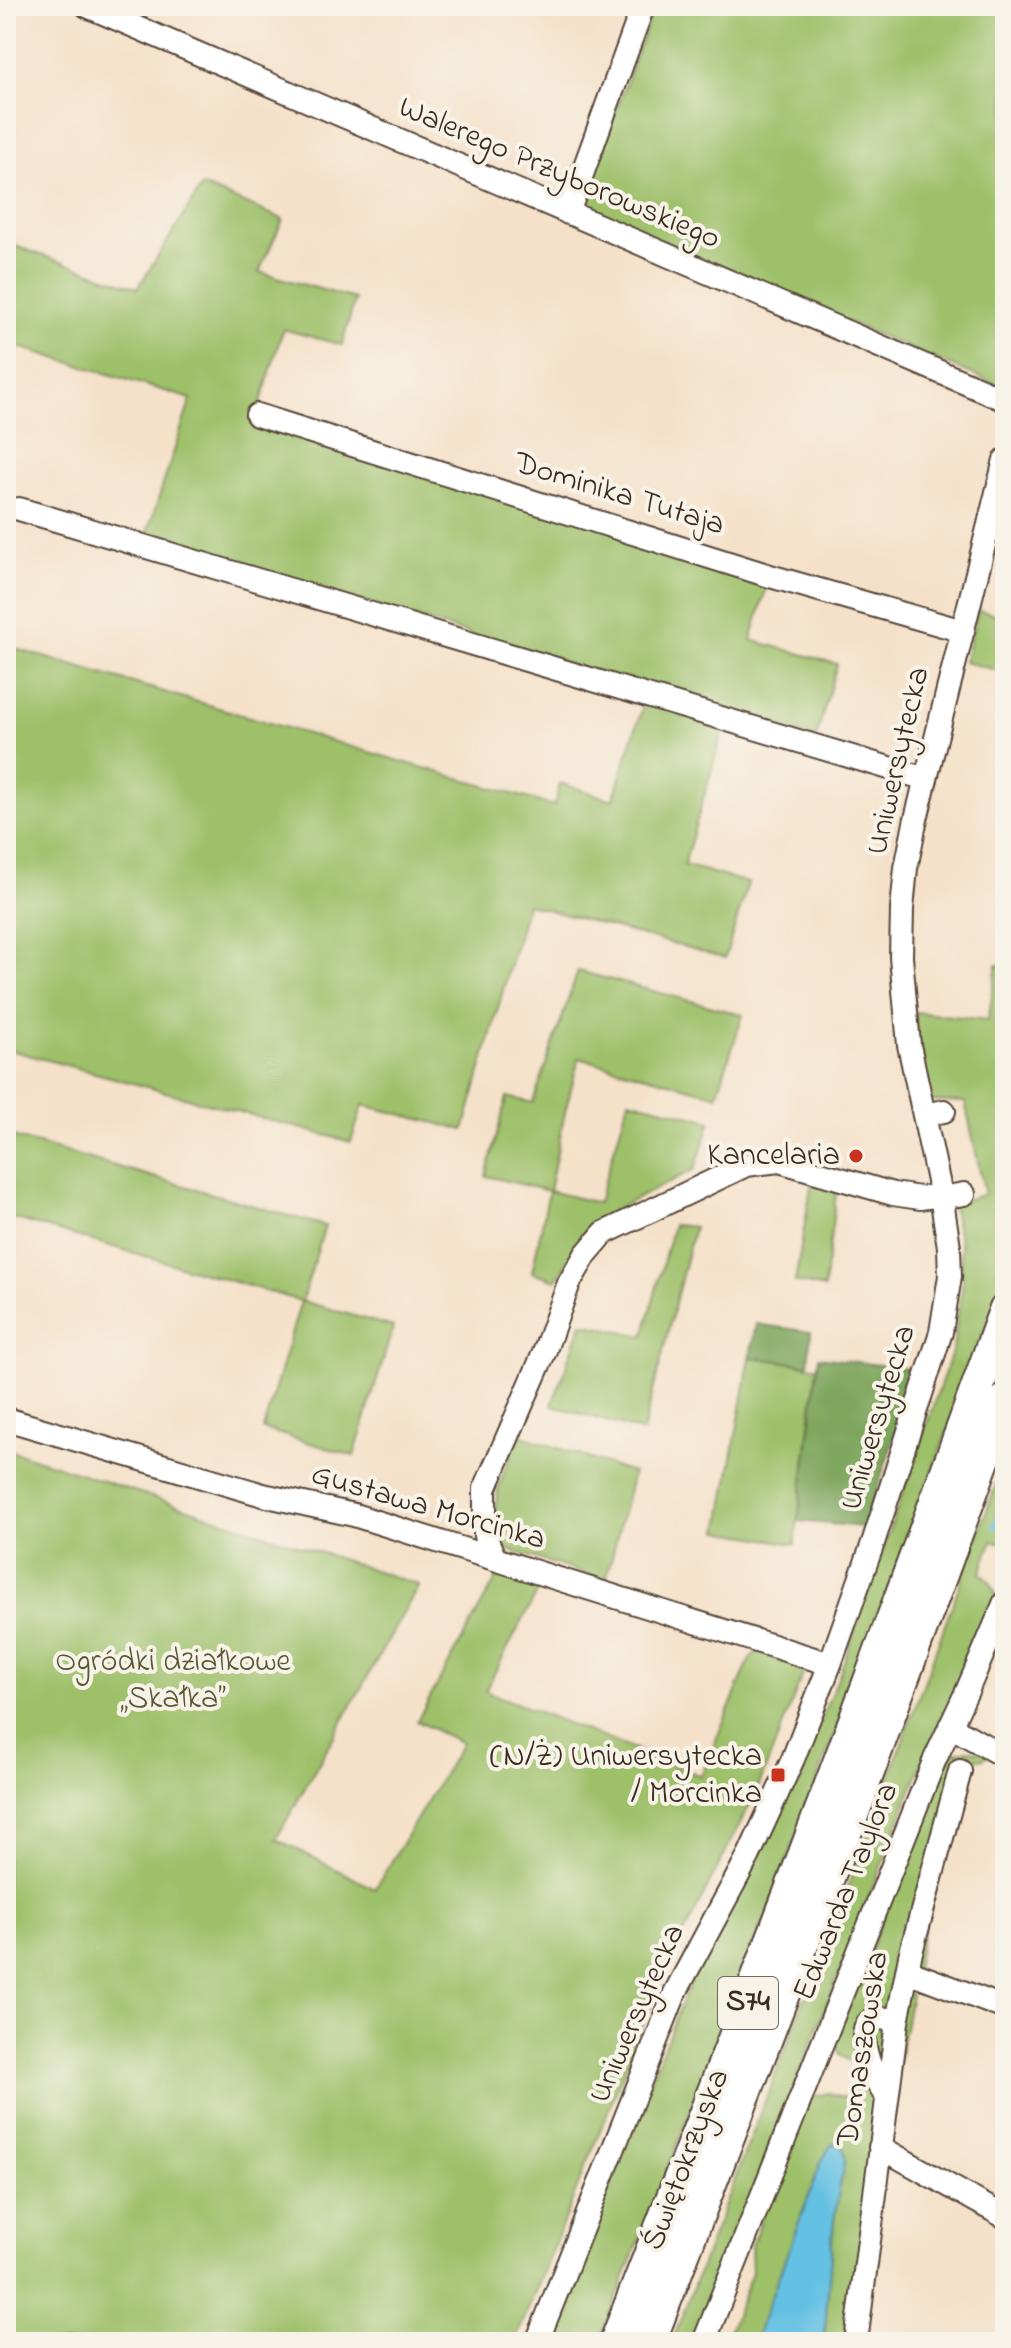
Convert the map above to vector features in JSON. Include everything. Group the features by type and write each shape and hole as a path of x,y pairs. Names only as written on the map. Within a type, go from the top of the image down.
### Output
{"highway":[{"name":"S74","path":"890,1668 1005,1311"},
{"name":"S74","path":"890,1668 1005,1401"},
{"name":"Świętokrzyska","path":"616,2342 761,1971 890,1668"},
{"name":"Świętokrzyska","path":"649,2342 787,1985 890,1668"}],"street":[{"name":"Walerego Przyborowskiego","path":"87,6 1005,400"},
{"path":"568,213 643,6"},
{"name":"Dominika Tutaja","path":"257,415 770,576 963,631"},
{"name":"Uniwersytecka","path":"537,2342 675,1993 749,1855 793,1759 873,1543 941,1332 950,1276 949,1247 934,1113 909,1045 901,957 902,909 906,868 926,779 1005,460"},
{"path":"19,509 926,779"},
{"path":"495,1559 485,1536 485,1489 544,1353 569,1283 586,1254 604,1233 746,1165 768,1162 779,1161 893,1194 920,1198 964,1194"},
{"name":"Gustawa Morcinka","path":"6,1419 263,1495 354,1515 830,1664"},
{"name":"Edwarda Taylora","path":"704,2342 873,1909 1005,1602"},
{"path":"950,1726 1005,1757"},
{"name":"Domaszowska","path":"856,2342 897,2022 907,1971 960,1771"},
{"path":"907,1971 1005,2008"},
{"path":"886,2096 874,2076 862,2038 865,2027 872,2020 883,2018 897,2022"},
{"path":"880,2147 1005,2217"}],"green space":[{"path":"654,6 1005,6 1005,388 580,210"},
{"path":"202,186 283,219 259,272 355,299 342,345 283,329 257,415 770,576 751,640 837,664 816,738 146,537 191,399 6,343 6,243 138,288"},
{"path":"978,610 1005,617 1005,672 964,662"},
{"path":"6,646 554,806 560,783 613,800 644,702 724,727 684,865 748,883 725,958 527,904 464,1130 363,1105 351,1142 6,1049"},
{"path":"997,965 1005,966 1005,1272 742,1981 599,2342 546,2342 683,1999 801,1766 838,1678 953,1349 963,1281 960,1242 952,1204 985,1194 965,1102 929,1101 914,1012 988,1020"},
{"path":"578,971 743,1015 717,1095 579,1058 549,1191 486,1176 507,1097 533,1103"},
{"path":"629,1100 711,1121 695,1169 618,1208 588,1227 556,1280 532,1272 549,1191 598,1203"},
{"path":"6,1135 325,1226 302,1301 393,1327 354,1456 263,1429 301,1301 6,1216"},
{"path":"812,1181 837,1187 824,1288 795,1282"},
{"path":"673,1225 694,1227 643,1432 552,1405 582,1323 644,1336"},
{"path":"756,1324 811,1332 808,1365 750,1357"},
{"path":"750,1357 817,1367 795,1544 719,1531"},
{"path":"819,1357 917,1370 864,1527 798,1521"},
{"path":"519,1435 633,1473 606,1580 499,1547 495,1515 498,1489"},
{"name":"Ogródki działkowe „Skałka”","path":"6,1449 419,1585 276,1839 375,1889 462,1743 417,1721 500,1572 539,1589 485,1691 701,1776 749,1661 757,1651 806,1666 758,1788 662,1977 515,2342 6,2342"},
{"path":"1005,1460 1005,1543 992,1541 981,1573 993,1586 996,1603 917,1775 694,2342 672,2342 879,1806"},
{"path":"980,1751 988,1756 963,1760 953,1767 847,2342 735,2342 727,2336 752,2272 751,2246 813,2097 828,2093 847,2098 860,2066 841,2056 834,2040 946,1761 954,1753"}],"water":[{"path":"838,2143 844,2150 845,2159 834,2219 824,2342 768,2342 759,2337 758,2332 822,2160 831,2145"}],"waterway":[{"path":"995,1526 1005,1501"}],"place":[{"name":"Kancelaria","path":"856,1156"},
{"name":"(N/Ż) Uniwersytecka / Morcinka","path":"778,1775"}]}
